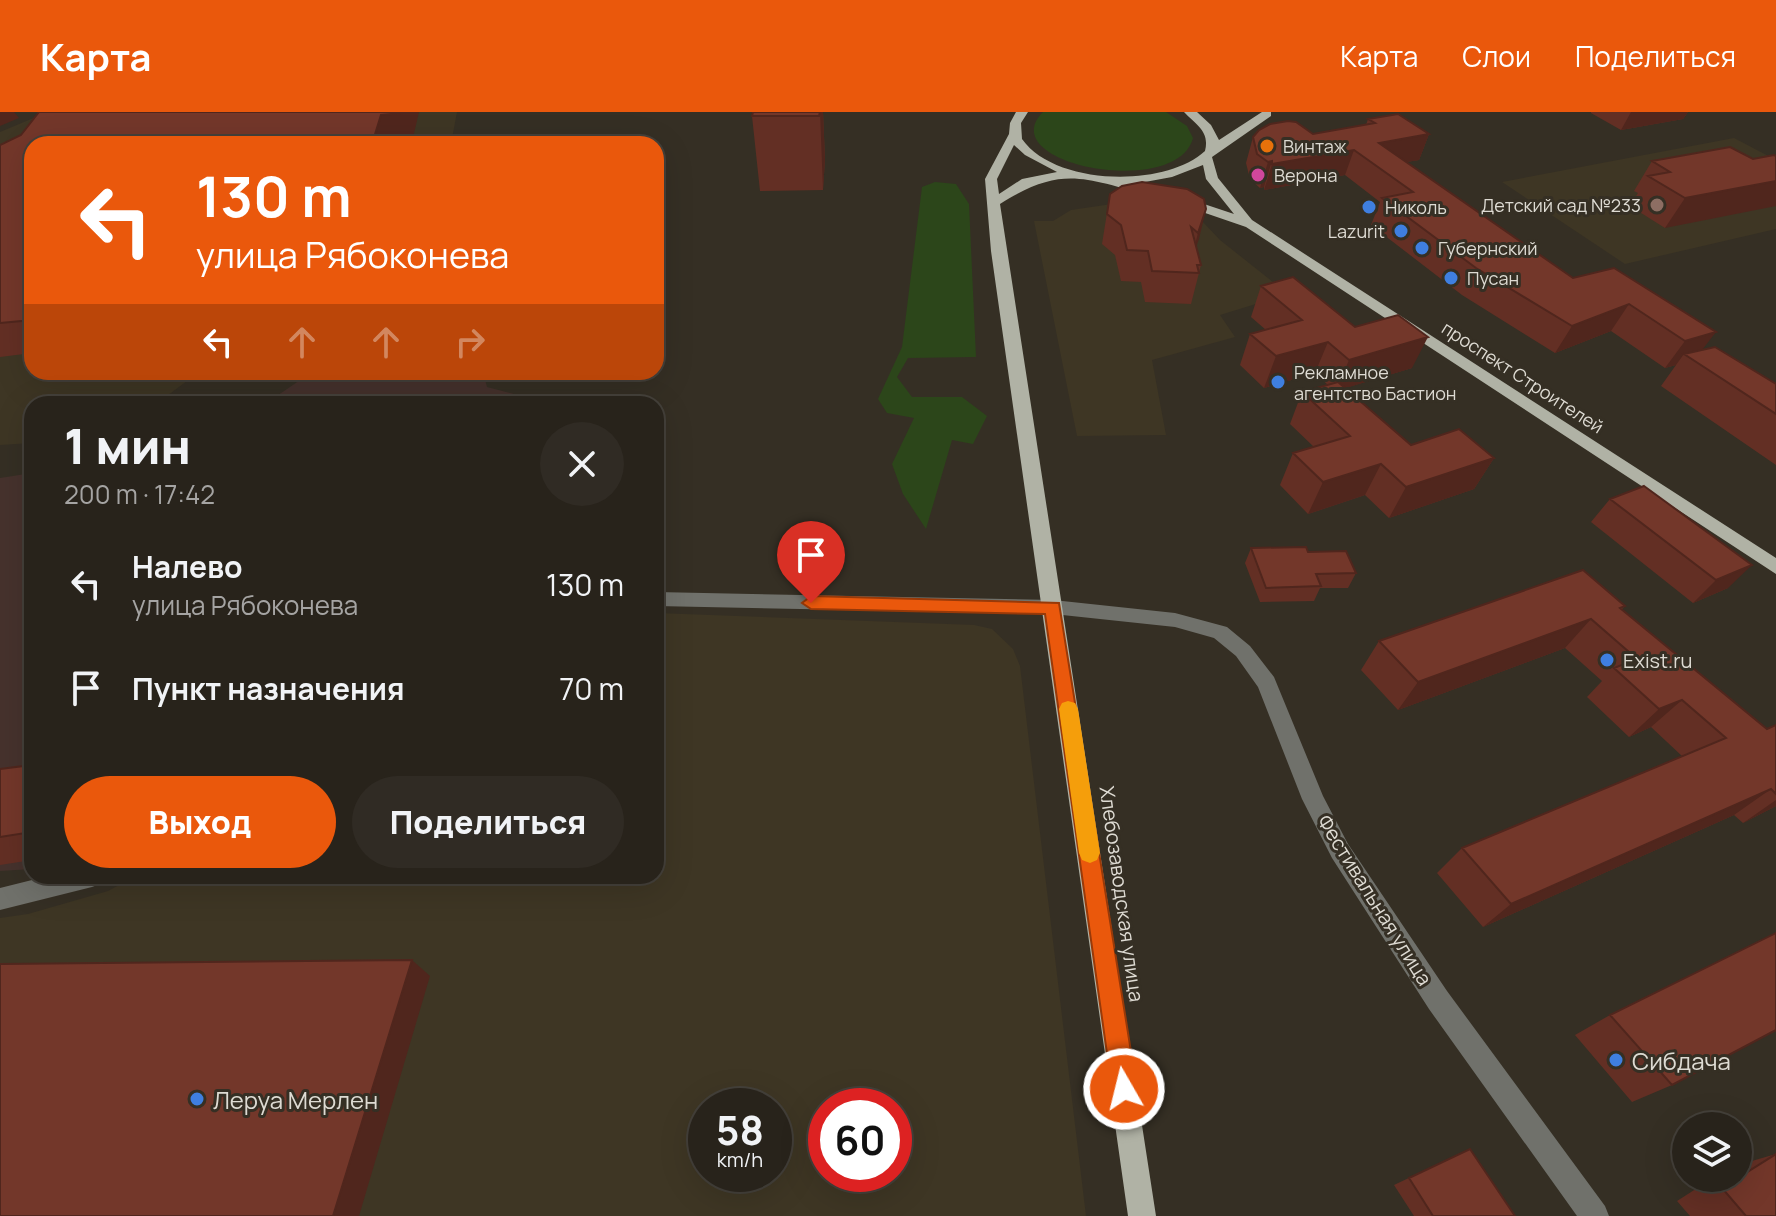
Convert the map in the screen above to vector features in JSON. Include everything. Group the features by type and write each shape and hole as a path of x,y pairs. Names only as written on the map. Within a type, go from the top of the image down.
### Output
{"main road":[{"path":"1022,112 1014,122 1014,135 991,179 992,203 1026,182 1069,173"},
{"path":"1190,112 1203,121 1212,135 1212,179 1247,222"},
{"path":"1249,112 1273,113"},
{"path":"1102,179 1166,177 1191,169 1210,153 1273,113"},
{"path":"1014,135 1023,149 1041,162 1069,173 1160,194"},
{"path":"1175,199 1247,222"},
{"name":"Хлебозаводская улица","path":"992,203 1142,1216"},
{"name":"проспект Строителей","path":"1247,222 1776,567"}],"street":[{"name":"Фестивальная улица","path":"664,599 1053,607 1175,620 1220,632 1243,651 1267,683 1313,799 1340,851 1438,1000 1595,1216"},
{"path":"0,899 60,884"}],"shaded area":[{"path":"48,112 457,112 452,136 24,136 24,380 188,380 167,396 24,396 24,444 0,445 0,132"},
{"name":"Детский сад №233","path":"1734,138 1776,160 1776,229 1625,264 1502,182"},
{"path":"1112,204 1202,221 1220,240 1288,294 1220,315 1235,337 1152,360 1166,435 1077,436 1034,221 1053,221 1071,210"},
{"path":"300,380 485,380 487,387 522,396 277,396"},
{"path":"24,474 24,870 0,871 0,478"},
{"path":"664,613 974,625 992,629 1013,649 1020,666 1086,1216 0,1216 0,918 28,914 108,891 121,884 664,884"}],"green space":[{"path":"1043,112 1166,112 1187,126 1193,138 1180,157 1156,167 1125,171 1092,168 1063,159 1042,147 1034,131"},
{"path":"935,182 956,184 969,204 976,357 908,358 897,377 912,397 962,397 987,416 973,444 952,440 926,529 903,494 892,464 914,418 887,413 878,399 902,347 922,187"}],"building":[{"path":"39,112 402,112 381,115 374,136 24,136 24,321 0,323 0,145 21,135"},
{"path":"753,112 820,112 819,116 752,116"},
{"path":"1398,114 1429,134 1379,143 1573,278 1614,268 1716,332 1685,341 1629,304 1572,326 1476,268 1382,198 1413,192 1354,150 1272,164 1272,161 1268,162 1257,154 1253,137 1270,124 1288,121 1296,122 1313,134 1375,123 1368,119"},
{"path":"1730,147 1753,159 1776,156 1776,181 1685,198 1648,176 1670,172 1652,161"},
{"path":"1142,182 1187,189 1204,199 1206,209 1198,233 1191,227 1201,265 1197,265 1199,273 1152,271 1148,251 1127,250 1121,225 1107,214 1110,194 1122,186"},
{"path":"1293,277 1355,327 1398,315 1428,337 1349,360 1328,342 1276,356 1250,334 1302,320 1261,286"},
{"path":"1715,347 1776,384 1776,414 1684,354"},
{"path":"1338,382 1411,445 1459,429 1494,458 1406,487 1381,464 1323,482 1293,453 1350,436 1302,392"},
{"path":"1644,486 1752,565 1716,580 1610,499"},
{"path":"1306,547 1308,552 1346,551 1356,573 1316,574 1321,586 1266,588 1251,548"},
{"path":"1583,570 1625,606 1620,608 1767,729 1776,725 1776,794 1771,789 1511,904 1462,848 1726,738 1682,700 1659,709 1614,668 1637,659 1591,619 1418,682 1379,641"},
{"path":"24,766 24,833 0,837 0,769"},
{"path":"1776,933 1776,1030 1672,1085 1610,1015"},
{"name":"Леруа Мерлен","path":"412,960 333,1216 0,1216 0,964"},
{"path":"1470,1149 1515,1216 1433,1216 1409,1178"},
{"path":"1776,1154 1776,1216 1746,1216 1725,1192 1752,1192 1752,1169"}],"slow traffic":[{"path":"1068,709 1090,853"}],"place":[{"name":"Винтаж","path":"1267,146"},
{"name":"Верона","path":"1258,175"},
{"name":"Детский сад №233","path":"1657,205"},
{"name":"Николь","path":"1369,207"},
{"name":"Lazurit","path":"1401,231"},
{"name":"Губернский","path":"1422,248"},
{"name":"Пусан","path":"1451,278"},
{"name":"Рекламное агентство Бастион","path":"1278,382"},
{"name":"Exist.ru","path":"1607,660"},
{"name":"Сибдача","path":"1616,1060"},
{"name":"Леруа Мерлен","path":"197,1099"}],"route":[{"path":"811,603 1053,607 1124,1089"}]}
